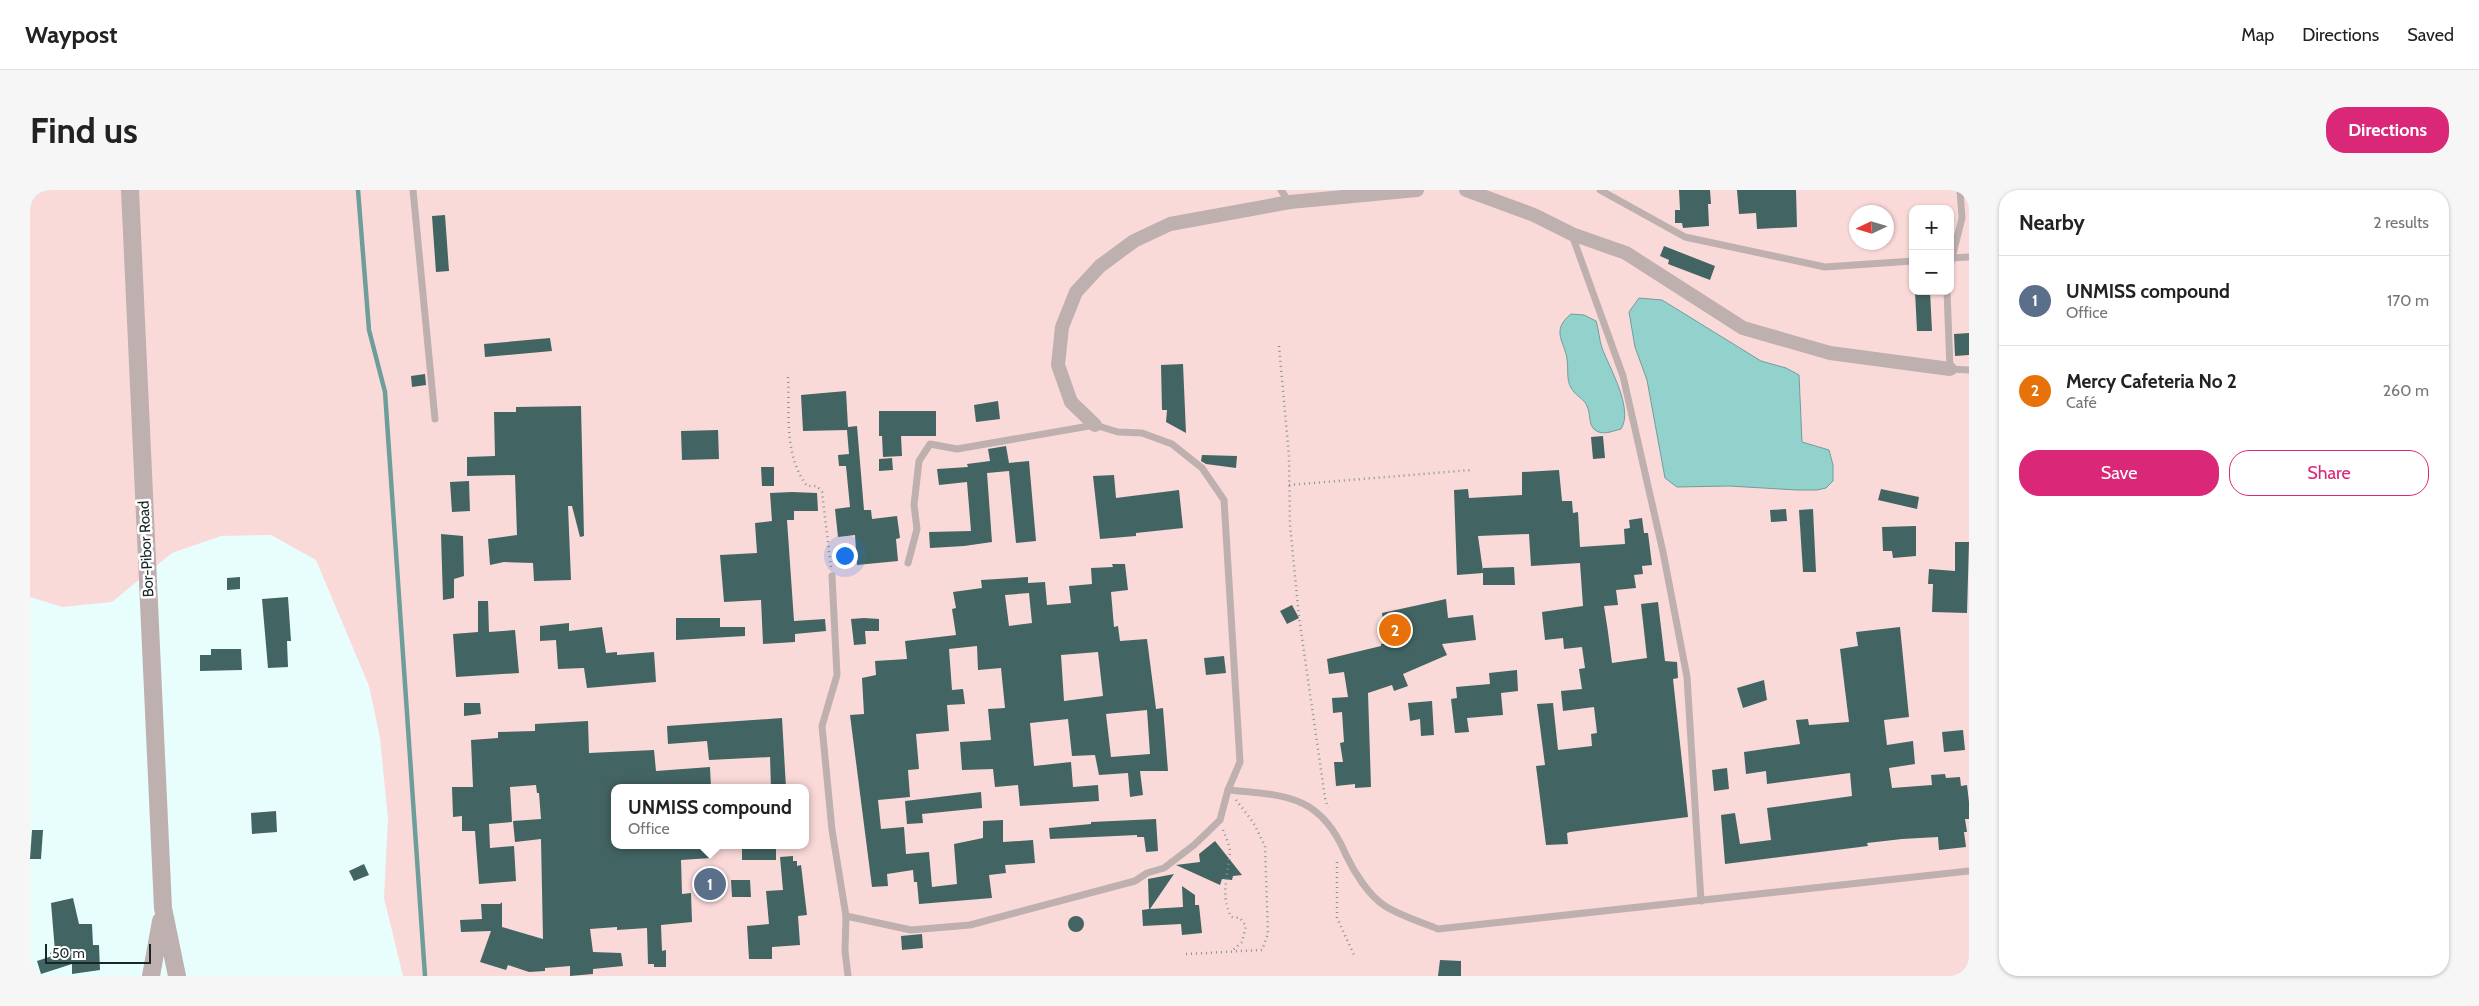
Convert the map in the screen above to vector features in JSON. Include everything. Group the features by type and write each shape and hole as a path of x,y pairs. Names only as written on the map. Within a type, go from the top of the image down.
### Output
{"street":[{"name":"Bor-Pibor Road","path":"130,190 163,908 177,976"},
{"path":"1095,425 1072,402 1058,365 1062,327 1076,292 1100,266 1134,241 1170,224 1290,202 1417,190"},
{"path":"1466,190 1534,215 1572,234 1626,253 1743,328 1830,353 1950,369"},
{"name":"Bor-Pibor Road","path":"151,976 163,908"}],"lane":[{"path":"413,190 435,419"},
{"path":"1281,190 1290,202"},
{"path":"1600,190 1685,237 1825,267 1909,261"},
{"path":"1954,250 1962,218 1960,190"},
{"path":"1572,234 1623,376 1664,552 1687,677 1701,901"},
{"path":"1954,258 1969,257"},
{"path":"1947,295 1950,369 1969,370"},
{"path":"846,916 910,930 970,925 1134,881 1147,873 1164,868 1194,845 1220,820 1228,790 1240,762 1224,500 1202,468 1172,444 1142,432 1118,432 1095,425 957,449 930,444 919,461 914,505 916,529 908,563"},
{"path":"832,576 837,675 822,726 832,830 846,916 845,951 848,976"},
{"path":"1228,790 1271,794 1294,800 1323,816 1338,835 1355,874 1384,906 1438,929 1969,871"}],"path":[{"path":"1279,346 1290,525 1314,729 1325,798 1338,835 1337,918 1354,955"},
{"path":"788,376 789,438 793,458 807,486 817,486 822,492 832,576"},
{"path":"1289,485 1470,470"},
{"path":"1186,954 1262,950 1268,934 1265,846 1253,822 1228,790"},
{"path":"1220,820 1230,850 1228,871 1224,885 1226,908 1230,917 1240,918 1246,926 1242,942 1231,952"}],"shaded area":[{"path":"30,190 1969,190 1969,976 403,976 384,898 388,819 380,738 369,686 316,560 271,535 221,536 172,553 112,602 62,607 30,597"}],"water":[{"path":"1639,298 1662,300 1761,361 1786,368 1799,375 1802,442 1829,450 1833,465 1833,481 1826,488 1797,490 1729,486 1677,487 1665,478 1647,380 1635,347 1629,312"},
{"path":"1571,314 1584,315 1596,321 1602,348 1623,400 1624,421 1621,429 1604,433 1595,430 1591,425 1586,404 1569,384 1566,353 1560,331 1561,326"}],"building":[{"path":"1679,190 1710,190 1711,204 1708,204 1709,226 1683,228 1682,223 1675,223 1675,210 1680,210"},
{"path":"1737,190 1796,190 1797,227 1757,229 1756,213 1739,214"},
{"path":"445,215 449,271 436,272 432,216"},
{"path":"1664,246 1715,266 1710,280 1668,264 1669,260 1660,256"},
{"path":"1915,295 1930,295 1932,331 1917,331"},
{"path":"1969,333 1969,355 1955,356 1954,334"},
{"path":"550,338 552,351 485,357 484,344"},
{"path":"1183,364 1186,433 1166,422 1167,410 1162,410 1161,365"},
{"path":"425,374 426,385 412,387 411,376"},
{"path":"846,391 848,427 857,426 864,510 871,510 872,519 897,516 900,538 896,539 898,561 857,565 855,535 838,537 835,509 850,507 846,466 839,466 838,455 849,454 847,430 803,431 801,395"},
{"path":"998,401 1000,419 976,422 974,405"},
{"path":"581,406 584,536 580,537 572,506 568,506 571,580 534,581 533,563 504,562 490,565 488,539 517,535 515,475 467,476 467,457 495,456 494,412 516,412 516,407"},
{"path":"879,411 936,411 936,436 901,436 902,456 883,457 882,436 879,436"},
{"path":"718,430 719,459 682,460 681,431"},
{"path":"1603,436 1605,458 1593,459 1591,437"},
{"path":"1006,446 1009,463 1029,461 1036,541 1016,543 1009,471 987,473 992,542 930,548 929,532 971,531 967,482 939,485 937,469 968,467 967,464 990,461 988,449"},
{"path":"1202,455 1237,456 1236,468 1206,464 1201,461"},
{"path":"892,458 893,470 879,471 879,459"},
{"path":"761,467 774,467 774,486 762,486"},
{"path":"1559,470 1562,501 1572,501 1573,513 1578,512 1580,547 1625,544 1624,529 1630,528 1629,520 1642,518 1644,533 1648,533 1652,565 1642,566 1643,574 1634,575 1636,588 1616,590 1618,605 1604,606 1612,663 1647,658 1641,604 1658,602 1665,661 1677,662 1678,678 1673,679 1688,817 1570,832 1567,833 1568,844 1546,845 1536,766 1545,765 1537,704 1553,703 1558,750 1592,746 1591,734 1597,733 1594,707 1563,711 1561,691 1582,689 1579,669 1585,668 1582,647 1564,649 1563,638 1545,640 1542,612 1583,606 1580,563 1531,566 1529,534 1478,536 1483,571 1483,568 1514,567 1515,585 1483,585 1483,573 1457,575 1454,490 1468,489 1469,498 1522,495 1522,472"},
{"path":"1114,475 1116,498 1179,490 1183,528 1136,533 1136,536 1100,539 1093,476"},
{"path":"469,481 470,511 452,512 450,482"},
{"path":"1881,489 1919,497 1917,509 1878,500"},
{"path":"770,493 817,493 818,511 794,511 794,520 787,520 794,621 825,619 826,631 795,634 795,642 763,644 761,600 724,602 720,555 757,553 755,523 772,521"},
{"path":"1786,509 1787,521 1771,522 1770,510"},
{"path":"1813,509 1816,572 1803,572 1799,510"},
{"path":"1916,526 1916,556 1893,558 1892,551 1883,551 1882,527"},
{"path":"441,534 463,536 464,576 454,579 454,598 443,600"},
{"path":"1955,542 1969,542 1967,613 1932,612 1933,584 1928,584 1929,569 1955,571"},
{"path":"1112,564 1125,564 1128,590 1111,592 1114,627 1118,626 1120,641 1147,639 1156,709 1163,708 1168,771 1140,771 1143,795 1130,797 1128,773 1099,775 1095,755 1072,756 1068,719 1030,723 1034,766 1071,762 1073,787 1098,785 1099,801 1020,806 1018,785 995,787 993,769 962,770 960,742 991,740 988,709 1005,708 1001,668 978,670 977,646 949,649 952,690 963,689 965,704 947,705 949,731 916,734 919,769 908,770 910,797 878,800 881,829 904,827 906,854 929,852 932,887 957,884 954,844 983,838 983,821 1003,820 1003,842 1033,840 1035,863 1005,865 1006,873 989,875 992,898 919,904 917,882 914,882 913,870 887,874 888,886 872,887 850,715 864,714 862,678 876,675 875,661 907,659 905,641 956,635 952,609 956,608 953,592 982,588 981,580 1028,577 1028,583 1045,582 1047,605 1071,603 1069,586 1092,584 1091,568 1113,567","holes":["1029,593 1032,623 1009,626 1005,595","1098,652 1103,696 1064,701 1061,655","1147,710 1150,754 1111,757 1106,714"]},
{"path":"240,577 240,589 227,590 227,578"},
{"path":"288,597 291,641 287,641 288,667 268,668 262,599"},
{"path":"1446,599 1448,618 1473,615 1476,640 1442,644 1447,655 1403,674 1408,686 1394,691 1392,685 1368,693 1371,787 1355,788 1355,784 1336,786 1334,762 1343,762 1340,743 1344,742 1342,712 1333,713 1332,698 1348,697 1344,672 1329,674 1327,659 1381,646 1381,644 1386,643 1382,613"},
{"path":"478,601 488,601 489,632 515,630 519,673 456,677 453,634 478,632"},
{"path":"1292,605 1299,618 1287,624 1280,611"},
{"path":"676,618 720,618 720,627 745,627 745,636 676,640"},
{"path":"851,619 879,619 879,631 865,631 866,644 854,645"},
{"path":"569,623 569,631 602,627 606,653 617,652 617,655 654,652 656,682 587,688 584,668 558,669 556,640 540,641 540,626"},
{"path":"1900,627 1909,717 1884,720 1887,745 1913,741 1915,764 1889,768 1892,788 1932,785 1931,775 1945,774 1946,778 1960,777 1961,786 1967,785 1969,802 1969,819 1965,819 1967,832 1964,832 1966,847 1939,850 1938,837 1902,839 1867,843 1868,846 1725,864 1721,815 1735,813 1740,844 1771,840 1767,808 1852,796 1850,773 1767,784 1766,771 1746,774 1744,752 1800,744 1796,720 1808,719 1809,725 1849,722 1840,649 1858,646 1856,632"},
{"path":"211,649 241,649 242,670 200,671 200,655 211,655"},
{"path":"1224,656 1226,673 1206,675 1204,658"},
{"path":"1517,670 1518,691 1501,693 1503,715 1467,718 1469,732 1455,733 1451,699 1457,698 1456,687 1490,684 1489,673"},
{"path":"1764,680 1767,700 1743,708 1737,688"},
{"path":"1432,701 1434,735 1421,736 1420,719 1410,721 1408,703"},
{"path":"464,703 480,703 481,714 464,716"},
{"path":"782,718 786,784 771,784 770,757 709,760 707,741 668,744 667,726"},
{"path":"588,721 589,753 654,750 656,771 710,767 711,784 611,784 611,849 711,849 711,858 681,860 682,894 691,893 692,922 661,925 662,951 666,950 666,967 654,967 654,964 648,964 647,928 617,930 617,927 590,929 593,952 621,953 623,966 593,969 593,974 570,976 570,966 545,968 545,971 529,972 508,965 506,970 480,962 491,931 461,932 460,920 482,919 481,904 500,904 502,902 502,927 543,939 541,839 515,842 513,821 541,819 539,793 537,793 536,785 510,787 512,822 489,824 490,848 514,846 516,881 479,884 475,831 462,831 462,816 453,817 452,787 473,787 471,740 498,738 498,732 535,731 535,724"},
{"path":"1963,730 1965,750 1944,752 1942,732"},
{"path":"1727,768 1729,789 1714,791 1712,770"},
{"path":"981,792 982,808 922,814 923,823 907,824 905,801"},
{"path":"276,811 277,832 252,834 251,813"},
{"path":"1156,819 1158,851 1146,852 1144,837 1137,837 1137,835 1050,839 1049,828 1091,824 1091,822"},
{"path":"32,830 43,830 41,859 30,859"},
{"path":"1215,841 1242,875 1233,876 1232,880 1222,879 1220,885 1176,865 1200,862 1199,854"},
{"path":"742,849 776,849 776,860 742,860"},
{"path":"793,856 793,861 797,861 797,866 801,865 807,915 798,916 800,945 772,947 772,959 749,959 747,926 769,924 766,891 783,890 780,857"},
{"path":"364,864 369,875 354,881 349,871"},
{"path":"1174,874 1150,909 1183,907 1182,886 1195,895 1195,905 1199,905 1202,933 1182,935 1181,924 1143,926 1142,910 1149,909 1148,879"},
{"path":"731,880 750,880 751,897 732,897"},
{"path":"73,898 79,924 92,924 93,945 99,945 100,970 72,974 72,964 41,974 37,961 52,956 50,953 55,951 51,903"},
{"path":"1076,916 1082,918 1084,924 1082,930 1076,932 1070,930 1068,924 1070,918"},
{"path":"922,934 923,948 902,950 901,936"},
{"path":"1440,960 1461,961 1461,976 1438,976"}],"waterway":[{"path":"358,190 369,330 385,392 425,976"}],"place":[{"name":"Mercy Cafeteria No 2","path":"1395,630"},
{"name":"UNMISS compound","path":"710,884"}]}
